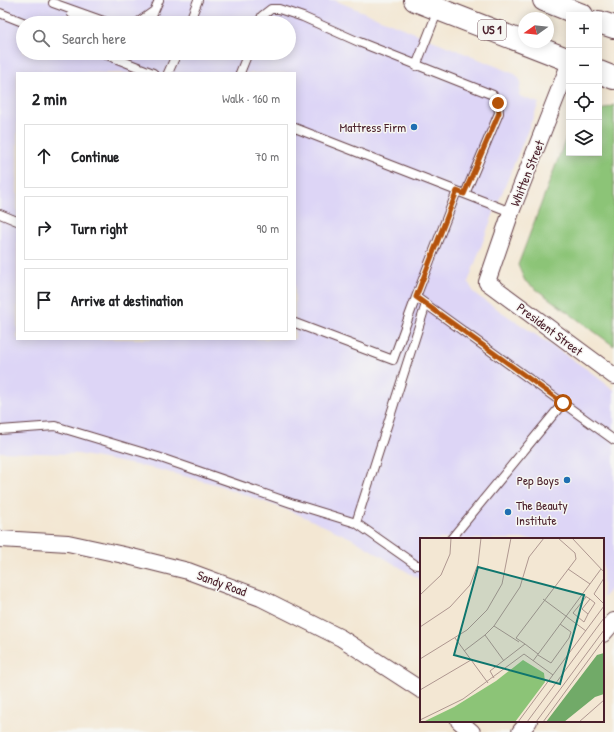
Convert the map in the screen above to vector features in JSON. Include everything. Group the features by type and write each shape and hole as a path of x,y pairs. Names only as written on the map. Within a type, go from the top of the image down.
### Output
{"highway":[{"name":"US 1","path":"415,0 566,59"},
{"path":"544,0 574,12"},
{"path":"602,23 614,28"},
{"path":"602,73 614,78"}],"street":[{"name":"Whitten Street","path":"487,282 511,212 566,73"},
{"name":"President Street","path":"487,282 614,376"},
{"name":"Sandy Road","path":"0,539 68,543 188,571 261,598 341,638 420,689"},
{"path":"604,633 614,621"},
{"path":"460,722 472,732"},
{"path":"520,732 528,722"}],"lane":[{"path":"152,16 159,0"},
{"path":"192,16 198,0"},
{"path":"50,1 75,16"},
{"path":"50,1 90,16"},
{"path":"262,16 271,9 279,9 303,17 416,66 493,95 498,103 499,113 461,192 416,297 393,360"},
{"path":"416,66 438,9"},
{"path":"147,16 154,11"},
{"path":"0,13 16,19"},
{"path":"120,60 150,72"},
{"path":"168,72 174,60"},
{"path":"240,72 245,60"},
{"path":"296,128 511,212"},
{"path":"0,214 16,221"},
{"path":"416,297 614,440"},
{"path":"356,523 426,304"},
{"path":"296,323 406,366"},
{"path":"452,538 563,403"},
{"path":"0,430 55,426 158,457 291,503 356,523 416,565 420,565"}],"shaded area":[{"path":"0,0 334,0 515,74 521,81 519,96 539,103 491,220 468,282 475,294 588,370 614,390 614,585 604,597 604,538 420,538 420,579 351,538 293,512 215,484 156,469 78,454 0,452"}],"green space":[{"path":"614,105 614,346 525,281 518,265 566,138 566,156 602,156 602,110"}],"place":[{"name":"Mattress Firm","path":"414,127"},
{"name":"Pep Boys","path":"567,480"},
{"name":"The Beauty Institute","path":"508,512"}],"route":[{"path":"498,103 499,113 464,194 457,191 416,297 563,403"}]}
